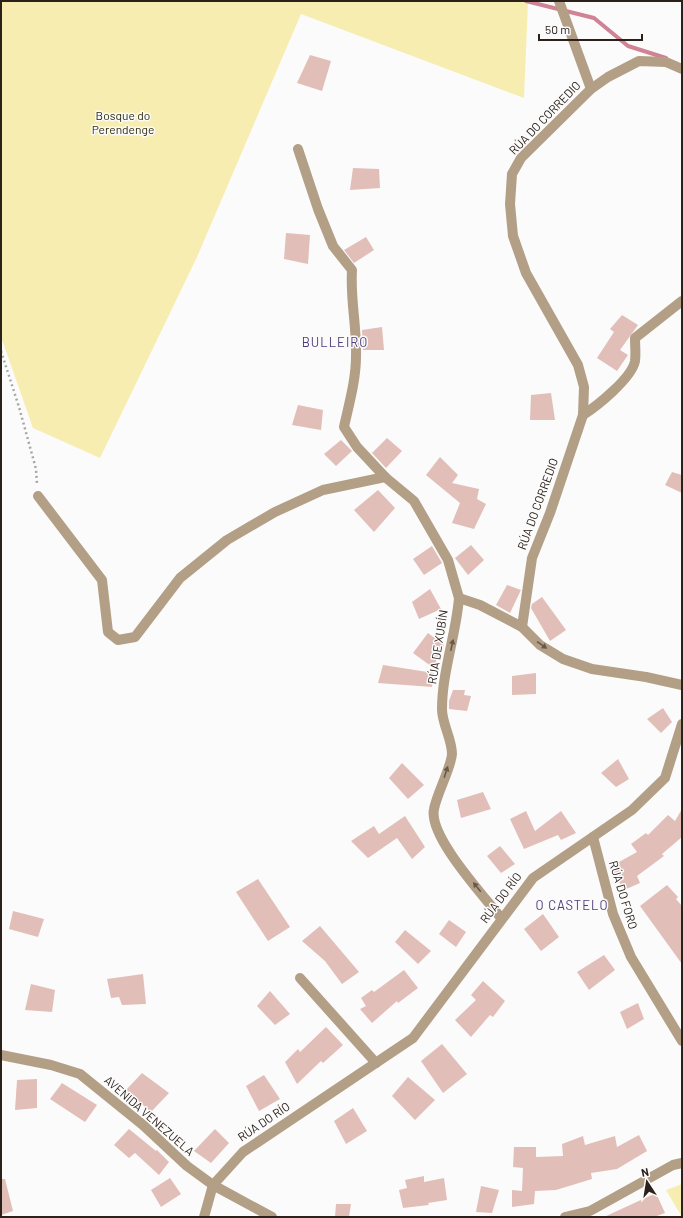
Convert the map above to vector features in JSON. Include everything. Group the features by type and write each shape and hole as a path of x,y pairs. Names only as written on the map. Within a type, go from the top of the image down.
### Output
{"street":[{"path":"558,1 591,89"},
{"name":"RÚA DO CORREDIO","path":"522,628 532,558 550,513 583,415 584,387 578,365 526,273 512,236 510,204 512,174 521,158 591,89 608,77 639,61 666,62 682,69"},
{"path":"298,149 318,209 333,246 352,270 350,289 356,356 350,400 344,427 357,447 385,477 414,501 448,560 459,598"},
{"path":"583,415 603,402 625,377 635,362 635,338 682,300"},
{"path":"38,496 102,580 108,632 118,640 135,637 180,578 227,540 276,512 323,490 385,477"},
{"name":"RÚA DE XUBÍN","path":"501,918 461,868 438,832 434,810 452,754 442,710 447,667 457,623 459,598 480,605 522,628 540,645 563,659 592,669 646,677 682,685"},
{"name":"RÚA DO RÍO","path":"213,1185 243,1152 413,1038 461,975 501,918 533,878 632,810 665,778 682,724"},
{"name":"RÚA DO FORO","path":"593,837 613,914 631,957 682,1041"},
{"path":"300,978 376,1063"},
{"name":"AVENIDA VENEZUELA","path":"1,1055 51,1065 80,1074 143,1125 187,1166 213,1185 272,1217"},
{"path":"565,1217 590,1214 673,1165 682,1163"},
{"path":"204,1217 213,1185"}],"path":[{"path":"1,351 17,400 36,469 38,496"}],"green space":[{"name":"Bosque do Perendenge","path":"1,1 528,1 524,98 301,14 197,257 100,458 33,428 1,337"},
{"path":"682,1184 682,1217 666,1190"}],"building":[{"path":"310,55 331,61 322,91 297,83"},
{"path":"353,168 379,169 380,188 350,190"},
{"path":"286,233 310,235 308,264 284,259"},
{"path":"366,237 374,250 354,263 344,250"},
{"path":"622,315 638,325 620,350 628,355 617,371 597,358 614,332 610,329"},
{"path":"382,327 384,350 363,350 362,330"},
{"path":"551,393 555,420 530,420 531,395"},
{"path":"298,405 323,410 321,430 292,425"},
{"path":"387,438 402,451 386,468 372,453"},
{"path":"341,440 352,451 336,466 324,454"},
{"path":"440,457 458,475 452,483 479,489 477,499 486,504 474,529 452,523 460,503 426,475"},
{"path":"672,472 682,475 682,493 665,485"},
{"path":"378,490 395,508 374,532 354,510"},
{"path":"471,545 484,560 468,575 455,558"},
{"path":"432,546 442,563 424,575 413,559"},
{"path":"507,585 521,590 510,613 496,605"},
{"path":"430,589 441,609 419,619 412,602"},
{"path":"542,597 566,630 550,641 531,608 532,604"},
{"path":"428,633 444,645 436,661 435,669 413,653"},
{"path":"383,665 434,673 432,687 378,683"},
{"path":"536,673 536,694 512,695 512,676"},
{"path":"453,690 465,690 464,695 471,696 467,711 449,709 449,701"},
{"path":"663,708 672,722 661,733 647,719"},
{"path":"618,759 629,779 616,787 601,773"},
{"path":"402,763 424,785 408,799 389,778"},
{"path":"483,792 491,809 461,818 457,800"},
{"path":"682,809 682,837 662,854 664,856 637,876 640,883 624,890 610,867 637,852 631,844 646,833 648,835 668,815 675,821"},
{"path":"526,811 535,831 561,811 576,833 561,840 558,835 524,849 510,819"},
{"path":"405,816 425,847 412,859 397,838 368,858 351,841 374,826 379,834"},
{"path":"500,846 515,864 501,873 487,856"},
{"path":"258,879 290,927 268,941 236,892"},
{"path":"667,885 678,897 676,899 682,906 682,964 640,906"},
{"path":"13,911 44,919 38,937 9,929"},
{"path":"543,914 559,937 541,951 524,929"},
{"path":"449,920 466,932 456,947 439,934"},
{"path":"320,926 359,972 342,984 325,961 302,941"},
{"path":"405,930 431,951 418,964 395,942"},
{"path":"604,955 615,970 589,990 577,972"},
{"path":"404,970 418,988 398,1003 397,1001 372,1023 360,1009 366,1006 361,998 372,990 374,992"},
{"path":"143,974 146,1004 122,1005 119,997 111,998 107,979"},
{"path":"483,981 505,1001 493,1017 490,1015 471,1037 455,1020 476,1000 471,995"},
{"path":"31,984 55,990 52,1012 25,1010"},
{"path":"270,991 290,1014 275,1025 257,1006"},
{"path":"638,1003 644,1019 627,1029 620,1012"},
{"path":"326,1027 343,1045 323,1063 321,1061 297,1084 285,1062 298,1049 300,1052"},
{"path":"442,1044 467,1074 443,1093 421,1061"},
{"path":"142,1073 169,1093 151,1112 126,1090"},
{"path":"264,1075 280,1099 259,1111 246,1086"},
{"path":"408,1077 435,1100 415,1120 392,1096"},
{"path":"37,1079 37,1108 15,1110 17,1080"},
{"path":"62,1083 97,1105 85,1122 50,1099"},
{"path":"353,1108 367,1131 346,1144 334,1121"},
{"path":"129,1129 156,1151 157,1150 169,1162 159,1175 135,1153 129,1158 114,1145"},
{"path":"215,1129 229,1143 211,1163 194,1151"},
{"path":"639,1135 647,1151 617,1169 591,1173 592,1179 556,1190 535,1191 534,1204 512,1207 512,1190 522,1191 523,1168 513,1167 514,1147 536,1147 536,1157 563,1156 562,1144 583,1136 585,1145 615,1136 617,1147"},
{"path":"424,1176 424,1182 444,1178 447,1200 428,1203 429,1205 403,1208 399,1190 407,1188 405,1180"},
{"path":"170,1178 181,1194 161,1207 151,1190"},
{"path":"1,1179 5,1179 13,1211 1,1215"},
{"path":"481,1186 499,1190 492,1213 476,1212"},
{"path":"656,1193 665,1213 654,1217 604,1217"},
{"path":"336,1204 351,1204 349,1217 335,1217"}],"waterway":[{"path":"526,1 594,18 628,46 666,58"}],"district":[{"name":"BULLEIRO","path":"335,342"},
{"name":"O CASTELO","path":"572,905"}]}
